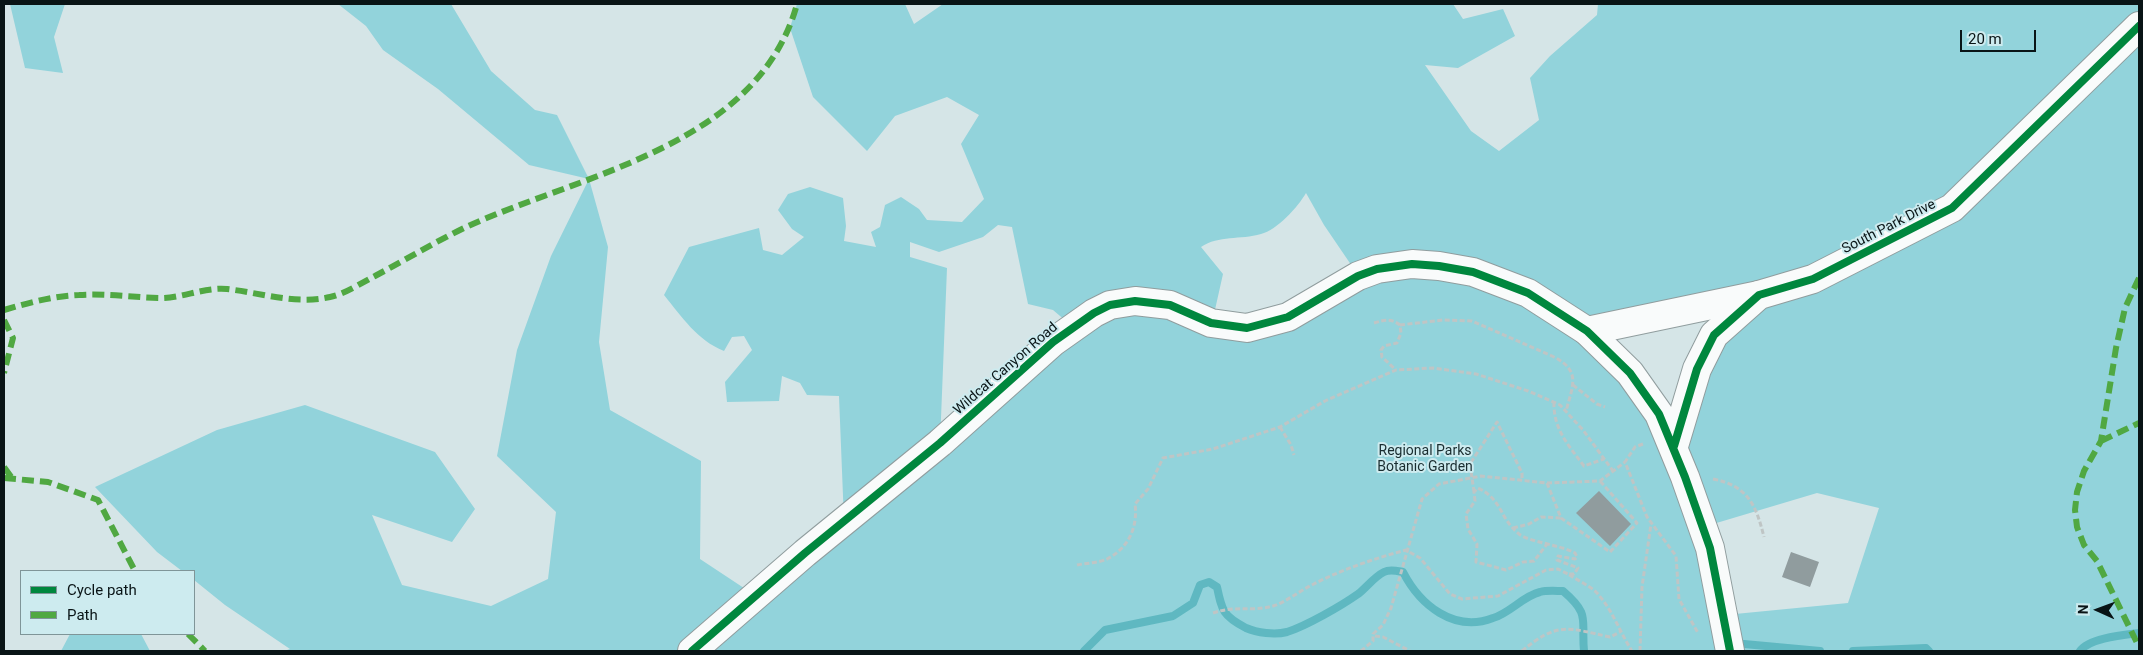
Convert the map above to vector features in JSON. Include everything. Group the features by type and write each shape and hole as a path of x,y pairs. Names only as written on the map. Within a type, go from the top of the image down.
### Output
{"street":[{"name":"South Park Drive","path":"1586,331 1759,295 1813,279 1952,208 2139,26"},
{"name":"Wildcat Canyon Road","path":"692,651 805,553 940,443 1053,342 1094,313 1110,305 1135,301 1170,305 1211,323 1247,328 1288,317 1358,276 1377,268 1412,264 1474,272 1528,293 1586,331 1630,373 1659,414 1671,440 1710,548 1730,651"},
{"name":"South Park Drive","path":"1671,440 1696,369 1714,335 1759,295"}],"path":[{"path":"1374,323 1386,319 1400,325 1443,320 1472,322 1566,363 1573,373 1573,385 1566,411"},
{"path":"1396,370 1382,356 1381,350 1384,346 1397,343 1401,333 1400,325"},
{"path":"1077,565 1107,559 1129,540 1137,519 1135,504 1148,489 1163,458 1213,449 1280,428 1325,401 1396,370 1433,368 1476,374 1528,390 1554,402 1566,411 1613,471"},
{"path":"1573,385 1597,404 1605,407"},
{"path":"1554,402 1554,416 1559,431 1584,466 1604,459"},
{"path":"1522,480 1522,473 1497,422 1470,464 1475,501 1466,514 1468,529 1477,544 1476,562 1506,570 1523,562 1534,562 1548,543"},
{"path":"1280,428 1291,445 1294,455"},
{"path":"1361,651 1373,641 1375,636 1373,634 1383,625 1392,608 1406,550 1422,499 1439,484 1481,476 1547,483 1600,481 1625,462 1635,447 1671,440"},
{"path":"1625,462 1646,517 1676,556 1679,599 1702,640"},
{"path":"1715,479 1737,486 1758,511 1764,537"},
{"path":"1513,528 1529,524 1541,517 1561,518 1610,552 1637,523 1600,481"},
{"path":"1547,483 1561,518"},
{"path":"1474,492 1478,488 1490,494 1497,502 1506,523 1521,536 1575,553 1577,557 1575,559 1558,556 1557,560 1578,568 1574,574 1568,574"},
{"path":"1640,651 1642,587 1651,523"},
{"path":"1213,613 1228,608 1258,609 1275,606 1309,586 1364,562 1406,550 1420,558 1450,594 1462,598 1498,596 1546,570 1558,569 1594,591 1613,614 1620,632 1632,651"},
{"path":"1522,651 1546,633 1559,628 1571,628 1610,637 1620,632"},
{"path":"1375,636 1383,637 1410,651"}],"green space":[{"path":"10,4 65,4 54,37 63,73 25,68"},
{"path":"338,4 451,4 491,71 535,110 557,115 589,179 529,165 438,89 383,50 366,26"},
{"name":"Regional Parks Botanic Garden","path":"797,4 905,4 914,24 943,4 1453,4 1463,19 1503,9 1515,36 1458,68 1425,65 1471,131 1499,151 1539,120 1530,78 1550,56 1597,15 1598,4 2139,4 2139,651 284,651 290,649 225,605 195,581 195,570 181,570 157,552 95,487 217,430 305,405 435,452 475,509 452,542 372,515 402,585 491,606 548,579 556,512 497,456 517,350 551,256 589,179 608,247 599,342 610,410 701,461 700,559 756,596 844,521 839,396 807,395 800,383 782,376 779,401 727,402 725,382 752,350 744,336 732,337 724,351 706,341 691,327 664,295 689,247 759,228 763,250 782,255 804,237 792,229 778,210 788,194 810,187 843,198 846,226 844,241 876,247 871,232 880,227 885,205 901,197 919,209 927,220 962,222 984,199 961,144 979,115 947,97 895,116 867,151 813,97 790,28","holes":["1306,193 1324,225 1358,275 1247,328 1212,323 1223,274 1201,247 1222,239 1253,236 1267,232 1286,217","998,225 1012,227 1028,304 1053,310 1073,327 940,443 947,268 910,257 910,242 939,252 983,237","1758,296 1697,369 1668,434 1587,331","1817,493 1879,508 1848,603 1735,614 1703,527"]},
{"path":"69,635 142,635 150,651 61,651"}],"building":[{"path":"1599,491 1631,524 1610,546 1576,513"},
{"path":"1791,552 1819,562 1810,587 1782,577"}],"waterway":[{"path":"1084,651 1105,630 1173,616 1193,603 1200,585 1209,582 1217,587 1222,607 1232,620 1250,630 1277,633 1295,629 1323,615 1358,594 1380,574 1391,570 1403,572 1419,595 1440,613 1452,619 1465,622 1479,622 1499,616 1528,597 1540,592 1563,591 1572,599 1581,612 1583,618 1584,651"},
{"path":"2080,651 2098,640 2139,633"},
{"path":"1744,644 1820,651"},
{"path":"1853,651 1926,648 1929,651"}],"marked path":[{"path":"4,310 50,298 79,295 164,298 227,289 278,298 304,300 330,297 341,293 466,227 611,171 660,149 706,123 745,91 776,52 797,4"},
{"path":"2139,278 2125,308 2116,348 2101,441 2084,471 2077,492 2075,510 2077,527 2084,545 2097,561 2139,647"},
{"path":"4,320 13,338 4,373"},
{"path":"2101,441 2139,423"},
{"path":"4,467 12,478"},
{"path":"4,478 48,482 98,500 134,570"},
{"path":"189,635 205,651"}],"cycle path":[{"path":"1674,446 1697,369 1714,335 1759,295 1813,279 1952,208 2139,26"},
{"path":"692,651 805,553 940,443 1053,342 1094,313 1110,305 1135,301 1170,305 1211,323 1247,328 1288,317 1358,276 1377,269 1412,264 1439,266 1473,272 1528,293 1587,331 1630,373 1659,414 1685,477 1710,548 1730,651"}]}
